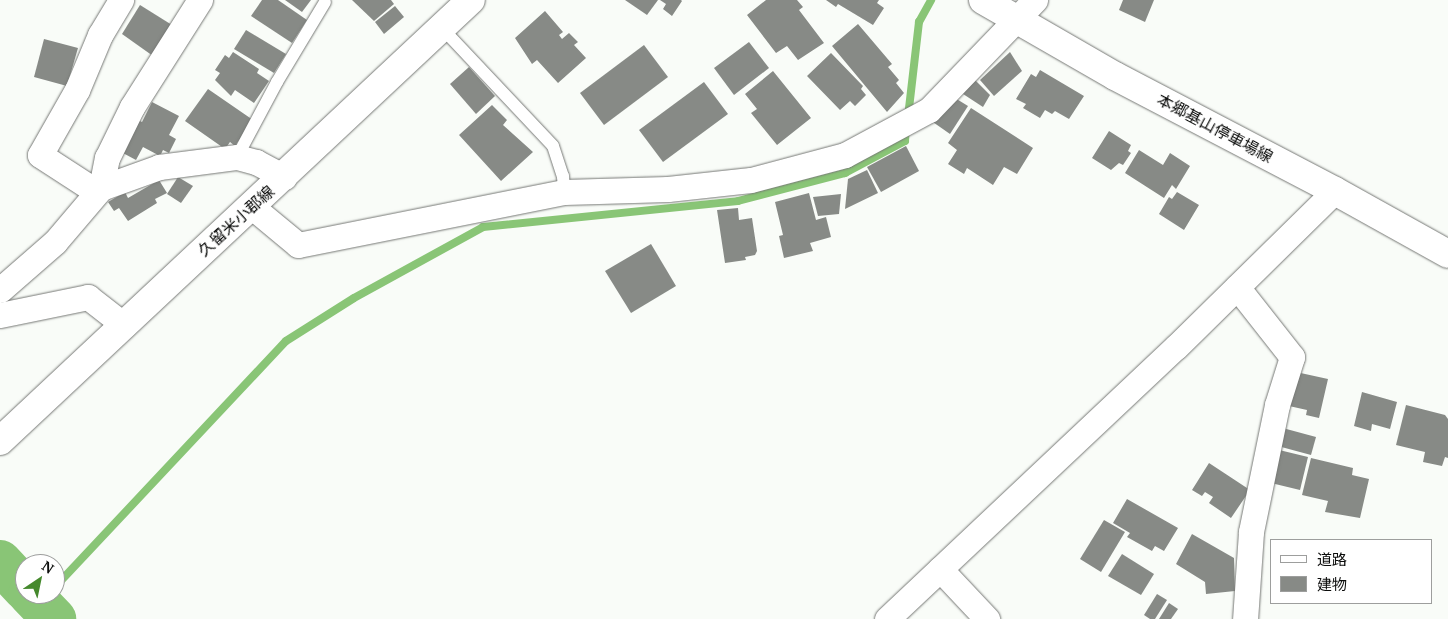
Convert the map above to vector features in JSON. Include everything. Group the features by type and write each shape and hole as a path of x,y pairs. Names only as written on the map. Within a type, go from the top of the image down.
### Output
{"main road":[{"name":"久留米小郡線","path":"0,441 250,206 284,178 471,0"},
{"name":"本郷基山停車場線","path":"983,0 1115,76 1335,191 1448,254"}],"street":[{"path":"99,190 40,155 77,90 100,34 122,0"},
{"path":"0,290 55,242 99,190 107,158 132,107 200,0"},
{"path":"250,206 298,245 564,192 668,189 751,180 845,155 930,110 1035,0"},
{"path":"99,190 159,167 237,157 256,162 284,178"},
{"path":"887,619 1237,287 1335,191"},
{"path":"1237,287 1292,357 1277,405 1251,532 1245,619"},
{"path":"0,315 88,297 124,325"},
{"path":"940,569 987,619"}],"lane":[{"path":"237,157 277,82 325,2"},
{"path":"441,27 553,146 563,176 564,192"}],"building":[{"path":"262,0 278,0 307,20 292,43 251,16"},
{"path":"285,0 311,0 302,12"},
{"path":"352,0 391,0 394,4 374,21"},
{"path":"625,0 658,0 647,15"},
{"path":"660,0 682,1 672,16 663,9 666,4"},
{"path":"766,0 797,0 803,7 799,10 824,43 798,60 787,46 776,53 747,15"},
{"path":"826,0 879,0 877,3 884,8 873,25 838,4 836,7"},
{"path":"1123,0 1154,0 1145,22 1119,10"},
{"path":"140,5 172,25 153,56 122,34"},
{"path":"395,6 404,17 384,34 375,22"},
{"path":"545,11 563,32 559,35 562,39 569,33 578,42 574,45 586,58 558,83 537,60 532,64 515,38"},
{"path":"858,24 892,64 888,67 899,80 896,83 904,93 887,112 832,46"},
{"path":"246,30 286,54 274,73 234,49"},
{"path":"44,39 78,48 67,86 34,77"},
{"path":"749,42 769,68 734,95 714,68"},
{"path":"644,45 668,77 604,125 580,93"},
{"path":"233,52 259,69 257,73 269,81 254,103 235,90 231,96 215,80 220,73 215,70 225,55 229,58"},
{"path":"1010,52 1022,71 994,96 980,80"},
{"path":"831,53 863,86 861,89 866,95 855,106 850,101 840,110 807,76"},
{"path":"469,67 495,96 476,114 450,84"},
{"path":"1040,70 1084,96 1069,119 1055,111 1052,114 1045,110 1040,118 1023,108 1026,104 1016,99 1031,74 1036,77"},
{"path":"773,71 811,118 777,145 751,113 757,109 745,94"},
{"path":"971,76 990,95 983,107 960,92"},
{"path":"704,82 728,114 663,162 639,130"},
{"path":"208,89 253,120 235,146 230,142 225,149 185,121"},
{"path":"955,98 968,106 950,134 930,120"},
{"path":"152,102 179,116 169,135 176,139 169,153 163,150 160,156 143,147 136,160 121,152 138,120 142,122"},
{"path":"492,105 507,120 503,125 533,152 501,181 459,135"},
{"path":"971,108 1033,148 1017,174 1004,167 993,185 967,168 964,174 948,164 957,150 948,143"},
{"path":"1109,131 1131,145 1128,151 1131,153 1123,165 1119,163 1111,170 1092,158"},
{"path":"906,146 919,171 881,192 867,167"},
{"path":"1139,150 1163,165 1170,153 1190,166 1176,189 1172,185 1164,198 1125,173"},
{"path":"867,170 878,193 845,209 848,179"},
{"path":"178,177 193,186 181,203 167,194"},
{"path":"159,180 167,193 155,199 157,203 128,221 119,208 114,211 108,202 125,192 128,198"},
{"path":"1177,192 1199,205 1184,230 1159,214 1169,197 1172,199"},
{"path":"809,193 816,220 826,217 831,237 810,243 813,251 784,258 779,236 783,235 775,202"},
{"path":"841,194 839,214 818,216 813,197"},
{"path":"738,208 739,220 752,218 757,251 755,255 745,257 746,260 725,263 717,210"},
{"path":"651,244 676,286 631,313 605,271"},
{"path":"1296,372 1328,379 1319,418 1306,415 1307,410 1289,406"},
{"path":"1362,392 1397,402 1390,429 1372,424 1371,431 1354,426"},
{"path":"1406,405 1445,415 1448,419 1448,458 1445,457 1442,466 1423,462 1425,452 1396,445"},
{"path":"1279,427 1316,437 1311,455 1274,445"},
{"path":"1275,449 1308,457 1300,490 1267,482"},
{"path":"1311,458 1353,468 1352,475 1369,479 1360,518 1325,512 1328,501 1302,495"},
{"path":"1209,463 1250,490 1231,518 1209,503 1213,497 1205,492 1202,496 1192,490"},
{"path":"1127,499 1178,528 1164,551 1155,546 1152,551 1127,537 1130,533 1113,523"},
{"path":"1104,520 1125,532 1101,572 1080,559"},
{"path":"1192,534 1234,558 1235,591 1206,594 1205,582 1176,564"},
{"path":"1122,554 1154,574 1141,595 1108,576"},
{"path":"1157,594 1167,600 1155,619 1150,619 1144,615"},
{"path":"1169,603 1178,609 1171,619 1159,619"}],"waterway":[{"path":"908,117 919,22 931,0"},
{"path":"65,576 286,341 354,298 483,227 738,201 845,173 905,141 906,128"},
{"path":"0,562 15,578"},
{"path":"40,604 54,619"}]}
